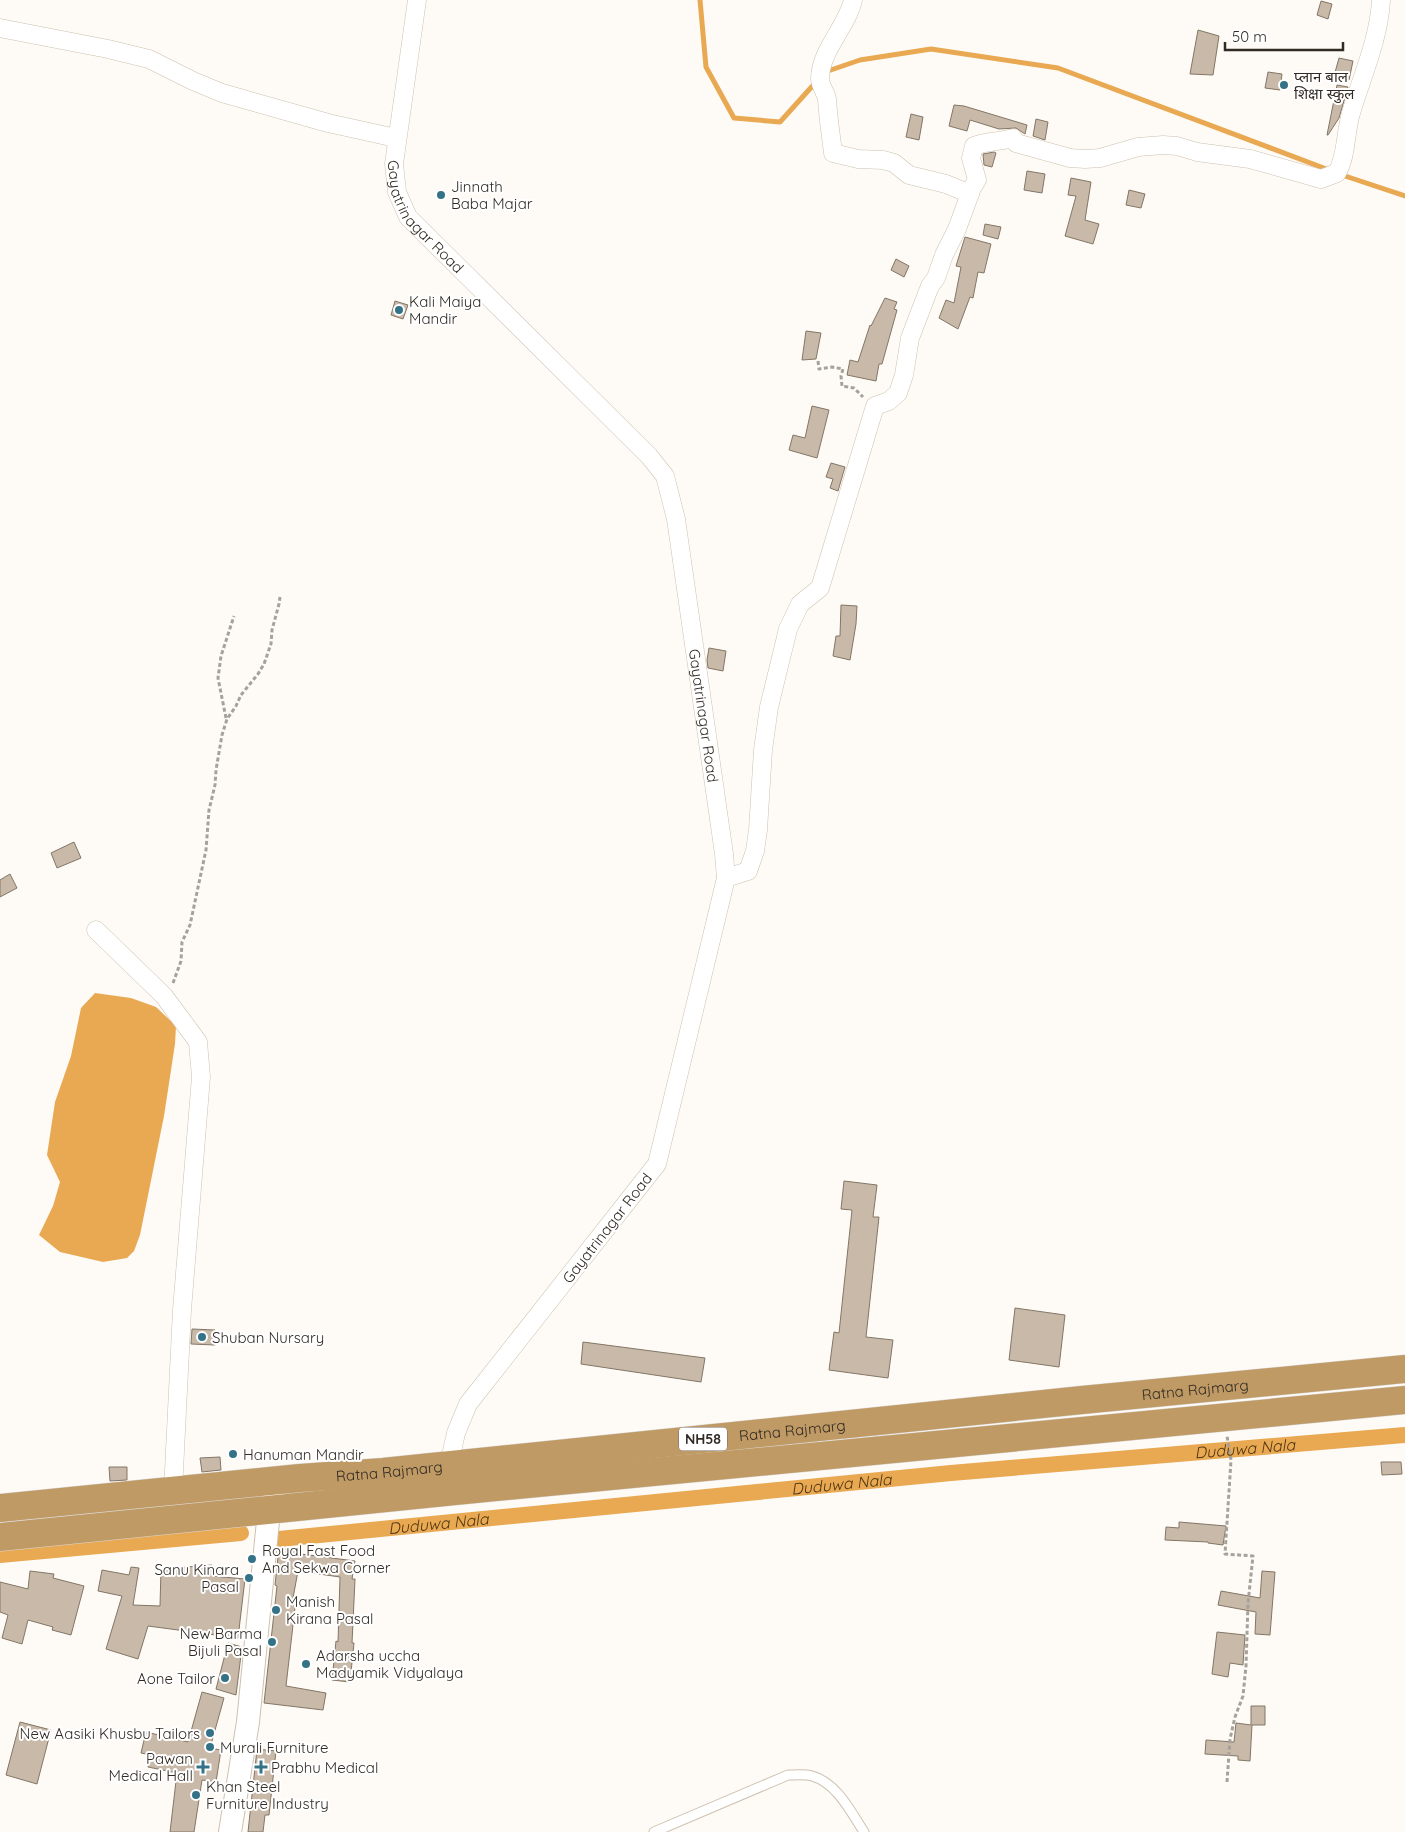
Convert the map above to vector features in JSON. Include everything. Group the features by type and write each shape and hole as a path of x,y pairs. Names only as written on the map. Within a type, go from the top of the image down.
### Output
{"highway":[{"name":"Ratna Rajmarg","path":"0,1508 279,1480 383,1472 1405,1368"},
{"name":"Ratna Rajmarg","path":"0,1537 465,1490 1405,1400"}],"street":[{"name":"Gayatrinagar Road","path":"417,0 396,138 394,164 397,192 408,216 649,456 665,476 676,519 723,844 726,878 657,1164 468,1404 456,1433 449,1465"},
{"path":"853,0 850,12 838,29 825,57 820,77 822,90 827,97 827,112 833,153 858,159 883,160 894,163 910,174 946,184 970,194"},
{"path":"726,878 748,871 755,851 763,750 769,708 788,629 800,604 820,588 874,408 889,401 898,393 904,375 910,338 930,286 936,278 970,194 978,180 971,158 974,146 983,142 1000,142 1013,138 1023,146 1070,158 1100,158 1138,147 1177,146 1197,152 1250,159 1321,179 1337,173 1344,161 1345,137 1375,36 1381,10 1381,0"},
{"path":"0,28 149,59 192,81 222,93 328,123 396,138"},
{"path":"96,930 164,996 198,1042 200,1077 182,1310 173,1491"},
{"path":"230,1832 248,1722 269,1511 279,1480"}],"lane":[{"path":"654,1832 788,1775 812,1776 830,1786 847,1805 864,1832"}],"path":[{"path":"818,361 819,370 832,367 843,369 841,376 842,386 854,388 874,408"},
{"path":"164,996 172,985 181,961 182,942 190,925 206,850 209,810 215,785 220,743 227,719 236,706 241,694 264,664 272,644 272,630 280,604 280,597"},
{"path":"227,719 218,678 220,656 234,616"},
{"path":"1227,1434 1231,1460 1226,1554 1254,1556 1248,1603 1243,1696 1230,1739 1227,1782"}],"shaded area":[{"path":"95,993 131,998 156,1007 176,1026 164,1116 140,1235 134,1251 127,1258 103,1262 60,1252 39,1235 53,1206 60,1182 47,1155 55,1102 71,1056 81,1008"}],"building":[{"path":"1321,1 1332,4 1328,19 1317,15"},
{"path":"1198,30 1219,36 1213,75 1190,74"},
{"path":"1339,58 1353,61 1349,80 1334,76"},
{"path":"1268,72 1282,74 1280,90 1265,88"},
{"path":"1337,85 1348,87 1339,118 1327,135"},
{"path":"954,105 964,106 1027,125 1025,134 1016,128 999,129 970,120 967,131 949,126"},
{"path":"911,114 923,117 919,140 906,137"},
{"path":"1036,119 1048,122 1045,140 1033,136"},
{"path":"996,153 992,167 984,165 983,154"},
{"path":"1027,171 1045,174 1042,193 1024,190"},
{"path":"1071,178 1091,182 1085,220 1099,224 1093,244 1065,236 1076,196 1068,195"},
{"path":"1129,190 1145,194 1141,208 1126,205"},
{"path":"985,224 1001,227 998,239 983,235"},
{"path":"965,237 991,244 984,273 978,272 973,298 970,297 958,329 939,318 946,300 954,303 961,267 956,266"},
{"path":"896,259 909,266 904,277 891,270"},
{"path":"885,298 897,302 894,309 897,310 882,364 879,364 876,381 847,375 850,360 858,362 870,325"},
{"name":"Kali Maiya Mandir","path":"395,301 408,305 403,319 391,315"},
{"path":"806,331 821,333 816,359 802,360"},
{"path":"812,406 829,410 817,458 789,450 793,435 805,438"},
{"path":"831,463 845,467 838,491 830,488 833,479 826,477"},
{"path":"841,605 857,606 850,660 833,656 836,636 840,636"},
{"path":"709,648 726,651 723,671 708,668"},
{"path":"74,842 81,858 57,868 51,853"},
{"path":"10,874 17,888 0,897 0,880"},
{"path":"844,1181 877,1185 873,1217 879,1217 866,1337 893,1340 888,1378 829,1370 834,1332 839,1333 852,1210 841,1209"},
{"path":"1015,1308 1065,1315 1059,1367 1009,1360"},
{"name":"Shuban Nursary","path":"192,1329 215,1330 215,1345 191,1344"},
{"path":"583,1342 705,1358 701,1382 581,1364"},
{"path":"220,1457 221,1470 202,1472 200,1458"},
{"path":"1381,1462 1401,1462 1402,1474 1382,1475"},
{"path":"109,1467 127,1467 127,1480 110,1481"},
{"path":"1179,1522 1226,1526 1223,1545 1208,1542 1165,1540 1166,1527 1179,1528"},
{"path":"279,1548 302,1552 301,1554 355,1561 352,1579 355,1579 352,1643 354,1643 350,1682 332,1680 336,1641 338,1642 340,1577 298,1571 293,1598 296,1599 286,1686 326,1693 323,1710 264,1703 277,1586 275,1585"},
{"path":"212,1565 212,1576 245,1579 238,1638 148,1626 138,1659 106,1649 122,1596 98,1591 102,1570 129,1575 131,1567 139,1568 133,1605 160,1606 161,1569"},
{"path":"30,1571 54,1574 53,1578 84,1586 71,1635 52,1630 53,1627 28,1620 22,1644 2,1638 8,1615 0,1612 0,1582 28,1589"},
{"path":"1262,1571 1275,1572 1270,1635 1255,1634 1256,1612 1218,1605 1221,1591 1260,1598"},
{"path":"1217,1632 1245,1635 1243,1665 1230,1663 1228,1677 1212,1674"},
{"path":"228,1643 242,1647 236,1695 216,1689"},
{"path":"202,1692 224,1698 210,1748 221,1750 216,1782 202,1780 194,1832 170,1832 177,1773 148,1767 151,1755 141,1753 146,1732 188,1742"},
{"path":"1251,1706 1265,1706 1265,1725 1252,1725 1250,1761 1238,1760 1238,1756 1205,1754 1206,1740 1234,1742 1236,1723 1251,1725"},
{"path":"20,1722 51,1730 37,1784 6,1775"},
{"path":"257,1749 276,1751 269,1815 265,1815 263,1832 248,1832"}],"waterway":[{"path":"700,0 706,67 734,118 780,122 816,82"},
{"path":"825,72 860,60 931,49 1058,68 1329,170"},
{"path":"1339,174 1405,196"},
{"name":"Duduwa Nala","path":"279,1539 951,1473 1405,1435"},
{"path":"0,1555 241,1533"}],"place":[{"name":"प्लान बाल शिक्षा स्कुल","path":"1284,85"},
{"name":"Jinnath Baba Majar","path":"441,195"},
{"name":"Kali Maiya Mandir","path":"399,310"},
{"name":"Shuban Nursary","path":"202,1337"},
{"name":"Hanuman Mandir","path":"233,1454"},
{"name":"Royal Fast Food And Sekwa Corner","path":"252,1559"},
{"name":"Sanu Kinara Pasal","path":"249,1578"},
{"name":"Manish Kirana Pasal","path":"276,1610"},
{"name":"New Barma Bijuli Pasal","path":"272,1642"},
{"name":"Adarsha uccha Madyamik Vidyalaya","path":"306,1664"},
{"name":"Aone Tailor","path":"225,1678"},
{"name":"New Aasiki Khusbu Tailors","path":"210,1733"},
{"name":"Murali Furniture","path":"210,1747"},
{"name":"Pawan Medical Hall","path":"203,1767"},
{"name":"Prabhu Medical","path":"261,1767"},
{"name":"Khan Steel Furniture Industry","path":"196,1795"}]}
